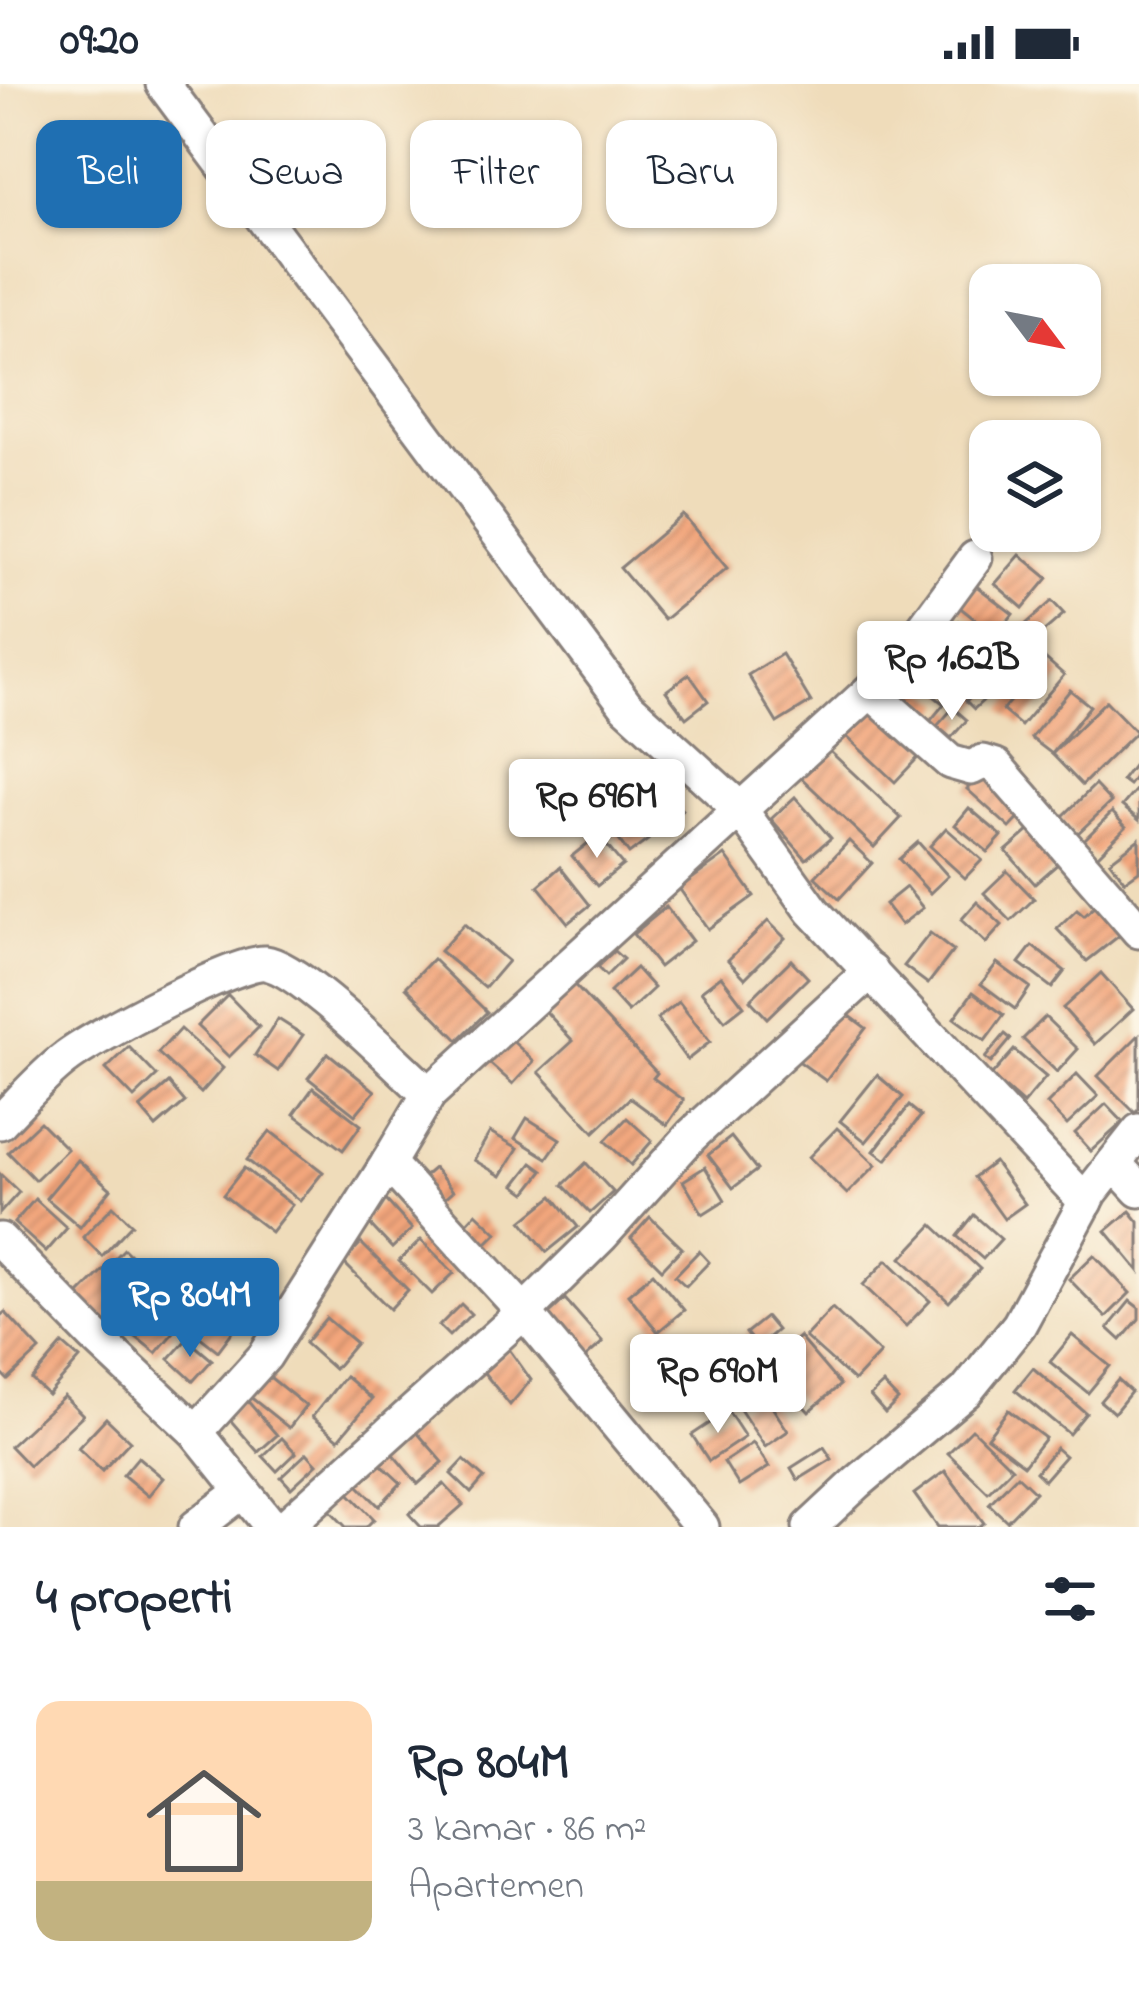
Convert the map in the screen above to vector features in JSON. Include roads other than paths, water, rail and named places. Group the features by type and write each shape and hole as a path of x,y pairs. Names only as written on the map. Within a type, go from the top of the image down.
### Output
{"street":[{"path":"163,84 626,705 739,808 813,911 1086,1202"},
{"path":"196,1432 265,1356 429,1094 870,691 906,652 975,558"},
{"path":"870,691 950,762 971,768 982,762 996,766 1139,931"},
{"path":"0,1122 66,1058 122,1023 221,977 266,963 296,975 429,1094"},
{"path":"286,1527 524,1312 692,1135 872,971"},
{"path":"813,1526 966,1391 1019,1324 1086,1202 1139,1131"},
{"path":"388,1163 524,1312 702,1527"},
{"path":"1114,1163 1139,1190"},
{"path":"0,1240 196,1432 272,1527"},
{"path":"196,1527 243,1491"}]}
